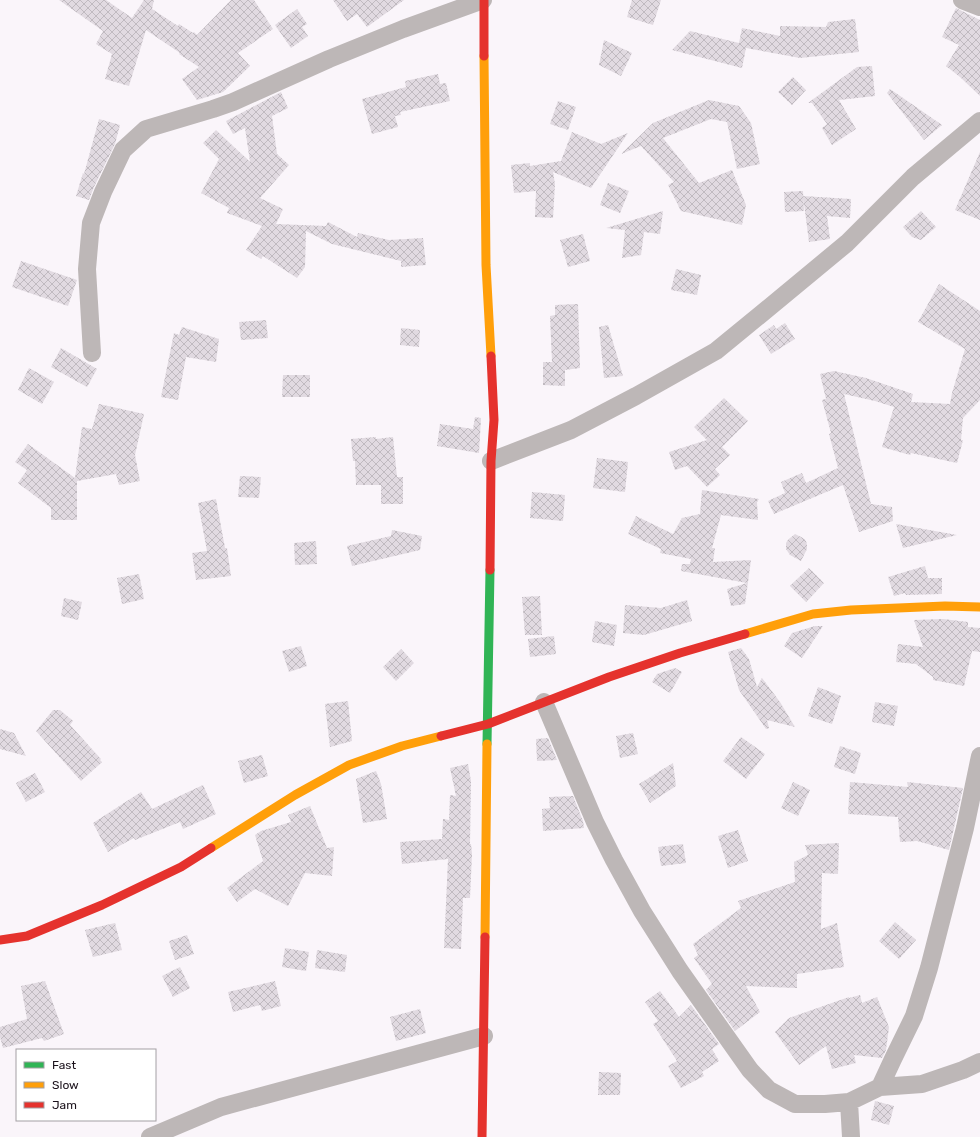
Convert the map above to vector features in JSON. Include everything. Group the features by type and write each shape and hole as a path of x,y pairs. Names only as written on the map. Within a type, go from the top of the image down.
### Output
{"street":[{"path":"92,353 87,269 91,223 103,192 123,150 146,128 233,102 329,59 483,0 486,265 494,420 491,461 482,1137"},
{"path":"962,0 980,7"},
{"path":"491,461 571,430 636,396 716,351 847,243 913,177 980,120"},
{"path":"0,940 27,936 102,905 181,867 295,796 349,765 402,746 488,724 609,677 680,652 813,614 851,610 944,606 980,607"},
{"path":"544,702 595,822 638,904 680,970 750,1070 769,1090 795,1104 849,1102 880,1087 922,1084 963,1070 980,1062"},
{"path":"880,1087 914,1016 929,968 965,828 980,756"},
{"path":"150,1137 221,1107 484,1036"},
{"path":"849,1102 851,1137"}],"building":[{"path":"59,0 106,0 132,18 144,0 154,0 152,9 178,26 179,24 197,35 231,0 254,0 273,29 238,53 250,66 223,92 197,100 182,79 199,67 146,30 129,86 105,79 112,54 96,44 103,31"},
{"path":"333,0 404,0 367,27 357,14 347,21"},
{"path":"632,0 661,0 653,25 627,17"},
{"path":"956,8 980,20 980,96 946,66 959,45 942,37"},
{"path":"297,9 307,24 302,27 308,36 291,48 275,25"},
{"path":"855,19 859,52 800,58 746,48 742,68 672,50 690,31 739,43 742,28 780,36 780,26 826,27 828,22"},
{"path":"604,40 632,53 621,76 599,65"},
{"path":"872,66 875,96 839,100 856,129 832,145 822,128 827,124 812,103 808,103 857,67"},
{"path":"438,74 440,84 446,83 450,101 400,112 401,115 395,116 398,127 372,134 362,99 406,87 405,81"},
{"path":"793,77 806,90 792,105 778,92"},
{"path":"890,89 942,125 924,140 887,93"},
{"path":"281,92 288,108 272,116 277,154 289,165 260,198 283,209 276,224 326,226 328,222 357,237 358,233 389,240 423,238 426,265 401,267 401,261 332,244 306,231 305,267 297,278 263,256 261,259 246,250 262,226 227,213 229,208 201,193 219,159 203,143 216,130 250,162 245,128 233,134 226,121"},
{"path":"709,100 739,106 751,123 760,164 737,169 727,122 711,119 663,138 699,183 732,170 746,205 742,225 681,211 668,185 674,182 641,146 621,154 653,123"},
{"path":"558,101 576,107 568,130 550,124"},
{"path":"99,119 120,125 115,144 89,200 76,196 83,173 84,174"},
{"path":"572,132 601,144 628,133 591,188 553,172 555,184 553,218 535,217 536,191 514,193 511,165 530,163 530,166 561,161"},
{"path":"980,152 980,220 955,210"},
{"path":"608,183 629,191 620,213 600,205"},
{"path":"803,191 804,211 785,212 784,192"},
{"path":"803,196 851,199 850,218 827,216 830,239 809,242"},
{"path":"663,211 660,234 644,232 641,255 622,258 625,230 606,228"},
{"path":"921,211 936,227 921,240 912,237 903,227"},
{"path":"583,234 590,261 568,267 560,240"},
{"path":"21,261 77,280 68,306 12,287"},
{"path":"676,269 701,275 697,295 671,290"},
{"path":"939,284 980,311 980,400 963,418 961,440 963,440 957,463 911,453 910,455 882,447 894,407 844,394 871,504 892,507 893,521 859,532 843,485 774,514 768,501 785,493 781,482 802,473 806,483 838,468 829,434 831,433 822,400 826,399 820,374 834,371 866,378 913,394 911,402 950,404 965,349 918,322"},
{"path":"578,304 580,368 565,370 565,386 543,385 543,362 552,362 550,316 555,315 555,305"},
{"path":"266,320 268,338 241,340 239,322"},
{"path":"785,323 795,339 771,354 759,335 774,325 776,329"},
{"path":"608,325 623,376 604,378 599,327"},
{"path":"182,327 219,339 216,362 186,357 178,400 161,397 174,333 179,335"},
{"path":"401,328 420,330 419,347 400,345"},
{"path":"61,348 97,369 87,387 51,367"},
{"path":"29,368 54,382 42,404 18,390"},
{"path":"283,375 310,375 310,397 282,397"},
{"path":"724,398 748,421 722,447 730,455 715,469 720,475 707,487 687,466 675,470 669,452 707,440 694,427"},
{"path":"99,404 144,414 135,455 140,481 119,485 116,474 77,481 77,520 51,520 51,508 18,483 27,470 15,462 28,444 75,478 82,427 92,429"},
{"path":"475,417 481,418 479,453 437,446 440,424 473,429"},
{"path":"376,437 376,439 393,437 397,477 403,477 403,504 381,504 381,485 356,485 355,461 353,461 351,439"},
{"path":"597,458 628,462 625,492 593,488"},
{"path":"240,476 261,477 259,498 238,497"},
{"path":"702,490 759,499 757,502 758,520 721,515 712,548 715,548 713,562 751,560 745,604 731,606 727,589 747,583 681,571 682,564 690,564 691,559 660,553 661,549 628,534 636,516 673,534 682,518 700,514"},
{"path":"532,492 565,495 563,521 530,518"},
{"path":"216,499 225,548 227,548 231,576 196,580 192,553 207,551 198,503"},
{"path":"896,524 957,535 903,548"},
{"path":"392,530 422,536 420,550 352,566 347,546 391,536"},
{"path":"795,534 803,538 807,545 807,549 801,561 790,555 786,549 786,543"},
{"path":"316,541 317,564 295,565 294,543"},
{"path":"925,566 928,578 942,578 942,594 906,595 905,593 894,596 888,577"},
{"path":"809,568 824,583 806,602 790,586"},
{"path":"139,574 144,599 122,604 117,578"},
{"path":"540,596 542,635 525,635 522,597"},
{"path":"64,598 82,602 78,620 61,616"},
{"path":"687,600 692,621 644,635 623,633 625,605 661,608"},
{"path":"943,619 968,622 968,627 980,628 980,652 972,651 964,686 933,680 933,677 916,664 896,662 898,644 923,647 914,620"},
{"path":"595,621 617,625 614,646 592,642"},
{"path":"815,626 823,626 802,658 784,646 792,633"},
{"path":"554,636 556,654 530,657 528,639"},
{"path":"301,646 307,666 289,672 282,651"},
{"path":"741,648 749,659 757,687 762,678 780,702 795,727 767,720 769,728 766,729 739,690 728,652"},
{"path":"401,649 414,663 396,681 383,667"},
{"path":"675,668 682,672 670,693 652,682 657,674"},
{"path":"818,687 841,696 832,724 808,716"},
{"path":"348,701 352,741 330,747 325,704"},
{"path":"875,702 898,706 894,726 872,722"},
{"path":"53,710 60,710 73,721 70,725 101,759 100,760 102,762 81,781 36,731"},
{"path":"0,729 14,733 26,756 0,749"},
{"path":"633,733 638,754 620,758 616,736"},
{"path":"741,737 765,754 746,779 723,761"},
{"path":"548,738 557,760 537,761 536,739"},
{"path":"840,746 861,753 855,774 834,767"},
{"path":"262,755 268,776 244,783 238,761"},
{"path":"673,763 676,786 650,803 639,784"},
{"path":"468,764 471,781 470,844 472,854 470,898 463,898 461,949 444,948 448,859 402,864 400,842 442,839 443,819 449,820 450,795 456,796 450,768"},
{"path":"376,771 381,784 387,819 363,823 356,779"},
{"path":"35,773 45,792 26,802 16,783"},
{"path":"793,782 810,790 798,816 781,808"},
{"path":"850,782 908,787 907,782 963,788 949,850 917,841 900,842 898,817 848,814"},
{"path":"203,785 216,814 183,829 180,822 135,840 134,838 108,852 93,823 141,792 152,809"},
{"path":"573,796 583,821 584,828 543,831 542,809 550,808 549,797"},
{"path":"310,806 327,848 334,847 332,876 305,873 288,906 255,889 237,902 227,888 263,861 255,835 261,831 291,822 288,815"},
{"path":"738,830 748,861 728,868 718,836"},
{"path":"839,843 838,874 822,873 821,929 837,923 844,967 797,974 797,988 746,986 760,1012 735,1031 706,990 712,984 694,958 698,955 693,944 741,908 738,901 795,882 794,862 808,855 805,845"},
{"path":"683,844 686,863 661,866 658,847"},
{"path":"895,922 916,940 899,959 879,941"},
{"path":"115,923 122,950 93,957 85,930"},
{"path":"187,935 194,954 175,960 169,941"},
{"path":"285,948 309,952 306,971 282,967"},
{"path":"317,950 347,955 345,972 315,968"},
{"path":"180,967 190,988 173,997 162,976"},
{"path":"45,981 64,1034 44,1041 42,1038 3,1048 0,1037 0,1027 27,1019 21,986"},
{"path":"275,981 281,1006 262,1011 260,1005 233,1012 228,992"},
{"path":"660,991 679,1017 691,1005 719,1044 712,1049 719,1061 702,1072 704,1076 681,1088 668,1066 677,1061 653,1024 658,1021 645,1002"},
{"path":"860,995 862,1003 877,997 889,1027 886,1050 882,1058 854,1055 856,1063 832,1069 826,1046 799,1065 775,1032 789,1018 849,997"},
{"path":"420,1009 426,1033 396,1041 390,1017"},
{"path":"599,1072 621,1073 620,1095 598,1095"},
{"path":"875,1101 894,1106 889,1125 871,1120"}],"traffic: fast":[{"path":"487,744 490,570"}],"traffic: slow":[{"path":"484,56 486,265 491,356"},
{"path":"745,634 813,614 851,610 945,606 980,607"},
{"path":"211,848 295,795 349,765 402,746 441,736"},
{"path":"485,937 487,744"}],"traffic: jam":[{"path":"484,0 484,56"},
{"path":"490,570 491,461 494,420 491,356"},
{"path":"441,736 488,724 609,677 680,653 745,634"},
{"path":"0,940 27,936 102,905 181,867 211,848"},
{"path":"482,1137 485,937"}]}
